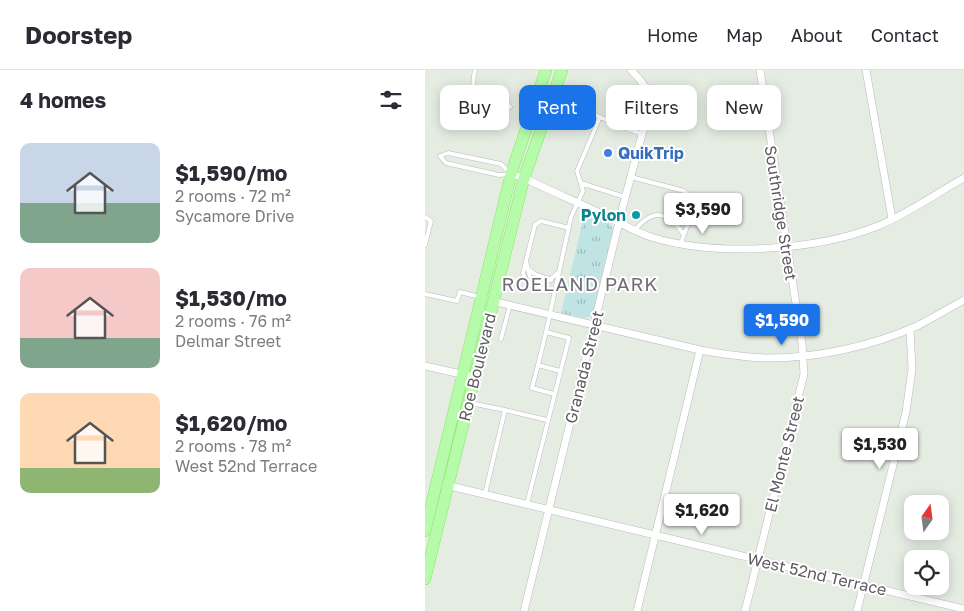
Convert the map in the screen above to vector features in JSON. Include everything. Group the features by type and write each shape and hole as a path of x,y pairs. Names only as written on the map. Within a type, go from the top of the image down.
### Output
{"main road":[{"name":"Roe Boulevard","path":"425,579 462,374 511,174 546,70"},
{"name":"Roe Boulevard","path":"556,85 561,70"},
{"name":"Roe Boulevard","path":"425,531 468,402 524,178 541,130"}],"street":[{"name":"Granada Street","path":"525,611 650,101 648,90 631,70"},
{"name":"Southridge Street","path":"760,70 803,355"},
{"path":"866,70 892,219"},
{"path":"511,174 524,178 651,237 681,244 738,248 786,247 853,234 892,219 921,205 964,178"},
{"path":"481,297 701,350 767,358 803,355 855,346 910,329 964,300"},
{"path":"857,611 906,412 912,369 910,329"},
{"path":"637,611 701,350"},
{"name":"El Monte Street","path":"745,611 804,374 803,355"},
{"path":"425,366 474,377"},
{"name":"West 52nd Terrace","path":"442,484 964,609"}],"lane":[{"path":"475,70 472,84 473,89 480,95 507,102 510,107"},
{"path":"596,115 643,134"},
{"path":"554,394 532,388 569,228 583,191 577,170 600,117"},
{"path":"448,153 501,164 511,174 499,175 446,163 441,156 448,153"},
{"path":"631,178 684,191 689,194 693,210 681,244"},
{"path":"581,183 625,198"},
{"path":"635,230 648,217 657,215 671,221 679,227 683,234"},
{"path":"425,217 431,221 425,245"},
{"path":"555,292 532,286 527,282 523,274 526,260 535,226 538,223 541,221 569,228"},
{"path":"526,260 530,278 539,284 547,283 559,271"},
{"path":"529,270 551,280"},
{"path":"425,294 457,301 460,292 481,297"},
{"path":"501,339 510,305"},
{"path":"527,504 569,338 546,332"},
{"path":"537,365 560,371"},
{"path":"468,402 547,420"},
{"path":"485,494 505,410"}],"green space":[{"path":"585,212 609,223 613,229 593,313 589,317 583,318 561,313"}],"place":[{"name":"QuikTrip","path":"608,153"},
{"name":"Pylon","path":"636,215"}],"district":[{"name":"ROELAND PARK","path":"580,283"}]}
